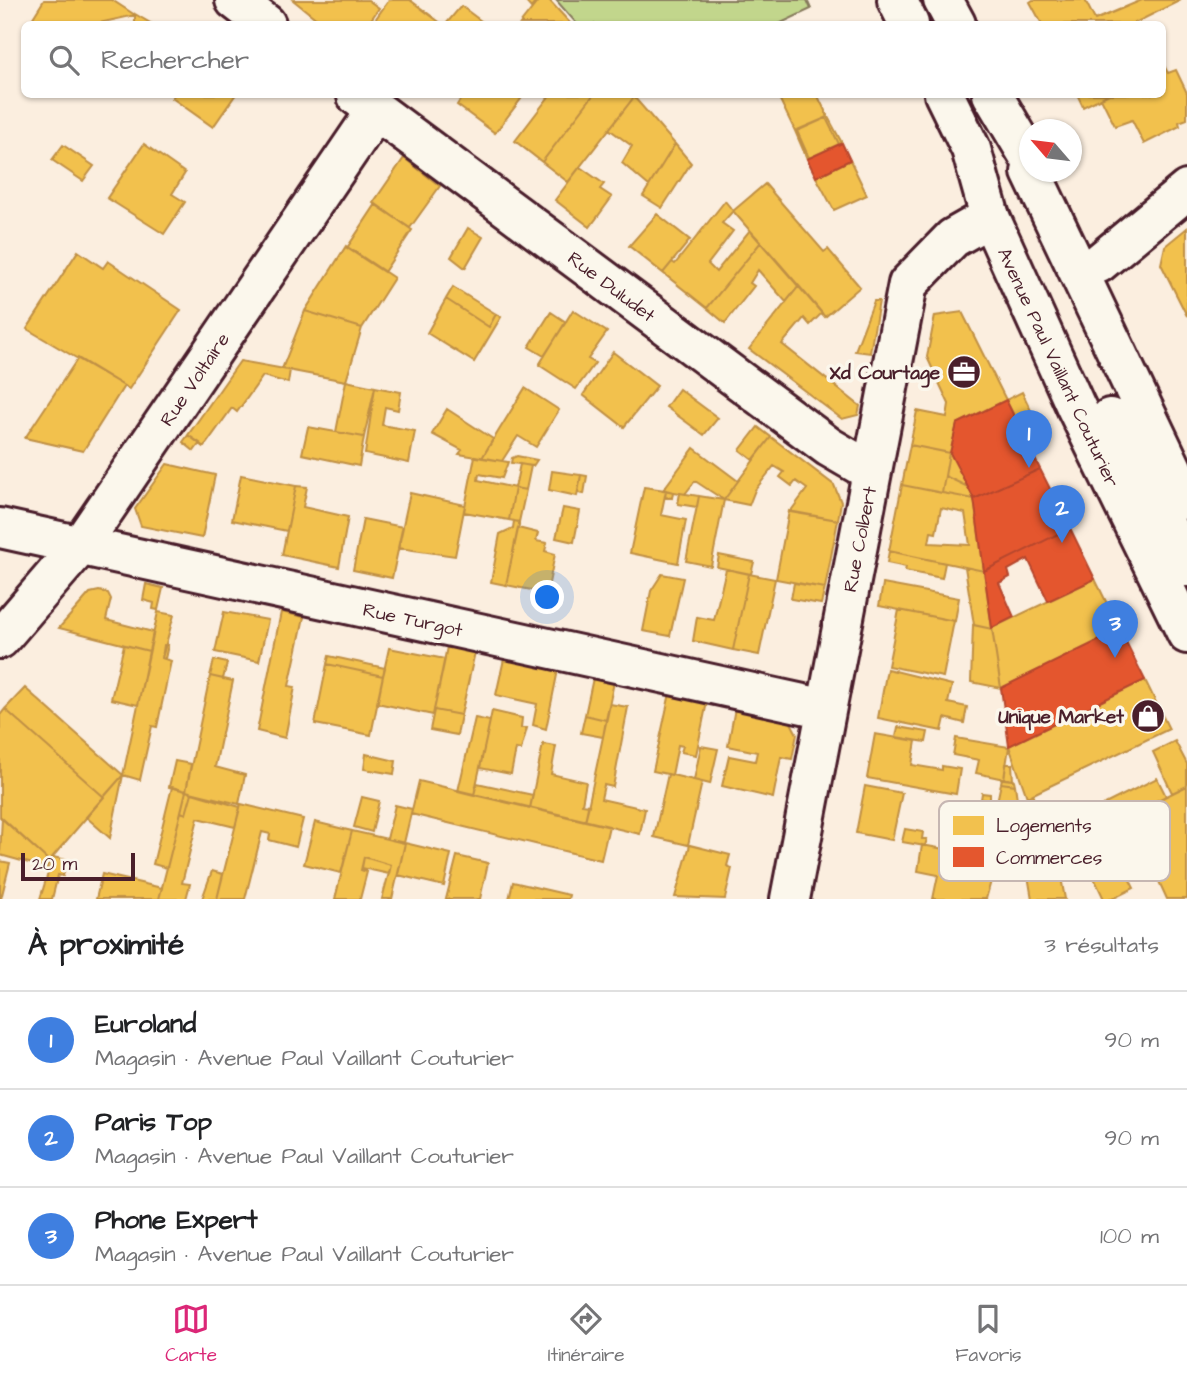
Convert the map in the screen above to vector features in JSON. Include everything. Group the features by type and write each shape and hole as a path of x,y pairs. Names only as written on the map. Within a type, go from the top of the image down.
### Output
{"street":[{"path":"235,0 262,21"},
{"path":"897,0 908,21"},
{"path":"943,0 954,21"},
{"name":"Avenue Paul Vaillant Couturier","path":"946,98 971,149 990,217 1076,407 1187,634"},
{"path":"994,98 1019,142"},
{"name":"Rue Duludet","path":"366,103 829,447 872,472"},
{"name":"Rue Voltaire","path":"0,639 80,546 366,103"},
{"path":"971,149 1187,567"},
{"path":"1036,182 1187,500"},
{"path":"1045,182 1099,263 1187,439"},
{"path":"1099,263 1187,190"},
{"name":"Rue Colbert","path":"790,899 908,284 953,238 990,217"},
{"name":"Rue Turgot","path":"0,528 827,709"}],"green space":[{"path":"556,0 807,0 811,9 785,21 574,21"}],"building: Logements":[{"path":"44,0 112,0 135,15 108,21 31,21"},
{"path":"293,0 368,0 379,8 370,21 319,21"},
{"path":"389,0 410,0 438,21 374,21"},
{"path":"524,0 537,0 531,8"},
{"path":"539,0 549,0 568,21 522,21"},
{"path":"1085,0 1095,20 1142,0 1181,0 1139,21 1040,21 1030,2"},
{"path":"461,6 481,21 448,21"},
{"path":"135,14 147,21 135,21"},
{"path":"1166,69 1168,73 1176,70 1187,93 1187,119 1179,122 1180,126 1144,144 1132,120 1115,126 1101,98 1166,98"},
{"path":"172,98 233,98 213,127"},
{"path":"461,98 521,99 495,133 457,105"},
{"path":"548,98 591,98 542,162 515,141"},
{"path":"591,98 633,98 568,182 542,162"},
{"path":"635,98 675,144 649,186 622,163 632,146 609,129"},
{"path":"779,98 819,98 828,117 795,131"},
{"path":"1079,98 1101,98 1083,107"},
{"path":"828,117 842,143 839,144 826,118"},
{"path":"826,118 839,144 809,158 797,131"},
{"path":"795,131 809,158 807,159"},
{"path":"144,144 185,173 172,194 185,202 164,234 107,198"},
{"path":"675,144 691,163 662,208 643,196"},
{"path":"63,145 94,166 83,181 52,160"},
{"path":"404,158 440,186 410,228 373,203"},
{"path":"850,160 867,195 834,210 816,177"},
{"path":"580,167 604,184 600,189 612,197 590,227 555,200"},
{"path":"765,184 824,252 828,249 860,287 825,317 733,211"},
{"path":"725,201 733,211 722,223 733,231 708,264 716,272 750,230 761,242 707,308 663,273 672,262 675,264"},
{"path":"376,204 412,230 384,272 347,248"},
{"path":"657,214 690,240 663,273 629,246"},
{"path":"468,228 483,237 465,268 451,257"},
{"path":"1187,228 1187,316 1161,264 1165,246"},
{"path":"761,242 799,286 786,302 758,270 750,283 754,286 725,323 707,308"},
{"path":"346,246 394,278 362,328 305,311"},
{"path":"78,251 103,268 108,261 181,310 129,389 27,329"},
{"path":"799,286 822,313 810,325 804,318 782,344 860,406 858,415 842,419 749,349"},
{"path":"453,287 496,314 489,327 446,299"},
{"path":"446,299 489,327 496,314 501,317 474,362 427,333"},
{"path":"874,301 879,301 870,353 855,351"},
{"path":"573,310 607,332 588,359 595,363 576,389 539,365"},
{"path":"305,311 362,328 346,381 282,369"},
{"path":"551,312 566,322 544,356 529,347"},
{"path":"962,312 1006,400 957,424 950,453 910,445 917,411 947,417 949,404 927,357 935,316"},
{"path":"613,352 657,386 624,427 583,395"},
{"path":"78,358 124,386 83,451 25,438"},
{"path":"240,361 290,370 288,383 263,376 237,412 232,408 204,447 188,435"},
{"path":"346,381 375,387 364,437 336,432"},
{"path":"375,387 401,392 398,410 385,407 382,425 415,431 409,463 365,454"},
{"path":"525,388 559,410 536,447 518,436 502,461 482,458"},
{"path":"679,389 718,418 704,435 666,407"},
{"path":"1022,392 1040,429 1025,437 1006,400"},
{"path":"447,409 493,439 482,458 459,454 462,450 432,434"},
{"path":"308,427 364,437 359,466 302,454"},
{"path":"758,427 771,437 753,460 740,450"},
{"path":"188,435 200,443 194,451 183,442"},
{"path":"771,437 834,485 841,502 838,520 790,512 807,489 796,481 792,486 780,477 784,472 774,466 755,490 749,505 724,500"},
{"path":"910,445 949,453 942,493 902,485"},
{"path":"694,448 738,481 724,500 695,481 685,494 663,490"},
{"path":"949,453 952,454 968,487 945,476"},
{"path":"475,456 508,462 502,478 479,474 478,480 515,488 509,520 464,512"},
{"path":"517,456 537,460 533,466 511,463 512,458"},
{"path":"167,464 215,475 202,538 141,526 135,509"},
{"path":"520,464 531,466 526,490 515,488"},
{"path":"552,471 581,475 577,496 549,490"},
{"path":"241,475 296,486 287,531 232,520"},
{"path":"581,475 587,476 584,494 578,493"},
{"path":"945,476 968,487 974,499 942,493"},
{"path":"902,485 974,499 984,571 889,551","holes":["941,508 965,513 970,545 929,543 931,532 936,533"]},
{"path":"296,486 307,487 303,507 348,517 339,567 282,555"},
{"path":"644,487 666,490 661,515 686,520 678,563 630,553"},
{"path":"515,488 526,490 519,522 509,520"},
{"path":"666,490 673,492 672,498 665,497"},
{"path":"410,493 465,505 455,556 398,548"},
{"path":"680,493 699,496 697,507 678,504"},
{"path":"699,496 724,500 711,566 686,561"},
{"path":"563,508 580,511 574,542 556,538"},
{"path":"789,511 838,520 825,588 776,579"},
{"path":"363,519 403,527 392,578 353,570"},
{"path":"514,521 519,522 519,525 506,585 491,582 500,534 513,528"},
{"path":"518,528 538,533 536,541 547,543 545,551 555,554 547,593 506,585"},
{"path":"889,551 945,563 942,578 905,571 906,567 887,563"},
{"path":"719,555 754,562 751,574 717,567"},
{"path":"965,567 984,571 992,629 974,625"},
{"path":"726,569 749,574 733,650 693,641 697,617 714,620"},
{"path":"662,574 683,578 670,636 643,631 651,591"},
{"path":"749,574 775,579 759,655 733,650"},
{"path":"1095,579 1120,630 1001,688 992,628"},
{"path":"794,583 825,588 821,604 791,599"},
{"path":"146,584 163,588 158,610 153,609 154,603 143,600"},
{"path":"883,584 959,598 955,621 879,606"},
{"path":"90,593 108,593 111,599 106,620 153,632 149,651 59,628"},
{"path":"899,610 954,621 943,677 888,666"},
{"path":"158,612 174,615 162,658 171,661 157,727 152,726 140,780 123,775"},
{"path":"224,612 268,620 259,661 215,652"},
{"path":"281,612 304,617 289,686 295,687 285,738 257,731"},
{"path":"973,625 992,629 1001,688 971,682"},
{"path":"124,645 149,651 138,705 111,699"},
{"path":"164,645 168,645 165,659 162,658"},
{"path":"447,647 475,652 461,715 434,710"},
{"path":"389,648 445,659 433,715 377,703"},
{"path":"329,656 385,668 383,676 327,664"},
{"path":"504,659 558,670 546,729 533,725 537,704 496,695"},
{"path":"214,660 227,663 223,679 210,676"},
{"path":"327,664 383,676 371,735 315,724"},
{"path":"887,669 952,685 948,703 967,707 964,723 945,718 942,731 878,718"},
{"path":"210,676 233,681 215,767 245,775 239,804 186,791"},
{"path":"593,678 614,682 606,720 585,715"},
{"path":"1145,680 1169,729 1027,797 1009,746"},
{"path":"25,688 123,775 104,797 5,709"},
{"path":"670,693 707,702 696,755 681,752 683,746 678,745 672,775 653,771"},
{"path":"610,704 628,707 613,787 604,785 601,799 645,809 640,834 585,821"},
{"path":"735,708 789,719 797,734 792,759 781,757 773,798 722,786 729,756 755,761 757,752 728,746"},
{"path":"5,709 104,797 49,861 0,817 0,715"},
{"path":"434,710 461,715 457,735 430,730"},
{"path":"492,711 522,718 521,728 527,728 521,750 516,749 511,774 480,768"},
{"path":"585,715 606,720 603,737 581,733"},
{"path":"475,718 490,721 474,795 458,791"},
{"path":"898,727 928,732 926,742 896,737"},
{"path":"875,734 916,741 912,765 942,770 942,766 960,769 956,794 867,778"},
{"path":"956,738 1009,747 1004,779 976,773 979,760 953,755"},
{"path":"1175,741 1187,764 1187,786 1172,793 1153,752"},
{"path":"543,744 556,746 551,774 586,782 582,804 589,805 585,821 530,808"},
{"path":"701,746 718,749 710,784 694,780"},
{"path":"366,754 396,761 394,774 364,769"},
{"path":"175,761 191,764 186,791 169,787"},
{"path":"1006,764 1012,764 1013,780 1004,779"},
{"path":"668,774 702,782 688,845 654,837"},
{"path":"123,775 110,838 86,817"},
{"path":"1002,778 1014,780 1015,785 1001,783"},
{"path":"1157,778 1166,796 1156,801 1111,801"},
{"path":"419,781 609,826 601,860 411,814"},
{"path":"477,783 533,795 530,808 474,795"},
{"path":"1001,783 1015,785 1017,801 997,801"},
{"path":"865,786 902,793 892,840 856,833"},
{"path":"1187,786 1187,899 1167,899 1159,881 1170,881 1170,801 1156,801"},
{"path":"172,787 186,791 167,868 153,864"},
{"path":"186,791 192,793 186,814 181,812"},
{"path":"192,793 240,807 235,827 198,818 182,883 190,884 186,899 159,899 181,812 186,814"},
{"path":"982,793 990,794 990,801 981,799"},
{"path":"1033,794 1034,801 1019,801"},
{"path":"362,797 379,801 372,832 354,827"},
{"path":"241,804 303,819 296,847 269,840 270,834 262,832 245,899 217,899"},
{"path":"395,805 412,809 404,843 387,839"},
{"path":"2,818 49,861 47,868 0,855"},
{"path":"315,822 352,831 341,873 304,864"},
{"path":"905,829 923,832 922,839 927,839 925,846 902,842"},
{"path":"352,831 405,843 392,899 382,899 391,865 364,857 361,870 367,872 360,899 335,899"},
{"path":"405,843 451,854 444,886 398,875"},
{"path":"690,845 730,855 727,866 732,868 725,899 675,897"},
{"path":"922,845 939,848 939,881 991,881 986,899 933,899 938,875 918,871"},
{"path":"457,856 488,863 480,899 446,899"},
{"path":"53,857 67,860 63,876 58,875 52,899 40,899"},
{"path":"364,857 391,865 389,874 362,868"},
{"path":"0,861 10,863 1,899 0,899"},
{"path":"212,871 223,874 217,899 202,899"},
{"path":"102,874 162,888 159,899 96,899"},
{"path":"1029,881 1062,881 1065,899 1032,899"},
{"path":"1095,881 1130,881 1134,888 1112,899 1104,899"},
{"path":"513,882 569,895 568,899 509,899"}],"building: Commerces":[{"path":"842,143 850,160 816,177 807,159"},
{"path":"1006,400 1040,469 974,499 950,453 957,424"},
{"path":"1040,469 1070,528 984,571 974,499"},
{"path":"1070,528 1095,579 1048,601 1028,559 1008,570 1010,577 999,583 1014,617 992,628 984,571"},
{"path":"1120,630 1145,680 1009,746 1001,688"}],"place":[{"name":"Xd Courtage","path":"964,372"},
{"name":"Euroland","path":"1029,468"},
{"name":"Paris Top","path":"1062,543"},
{"name":"Phone Expert","path":"1115,658"},
{"name":"Unique Market","path":"1148,716"}]}
